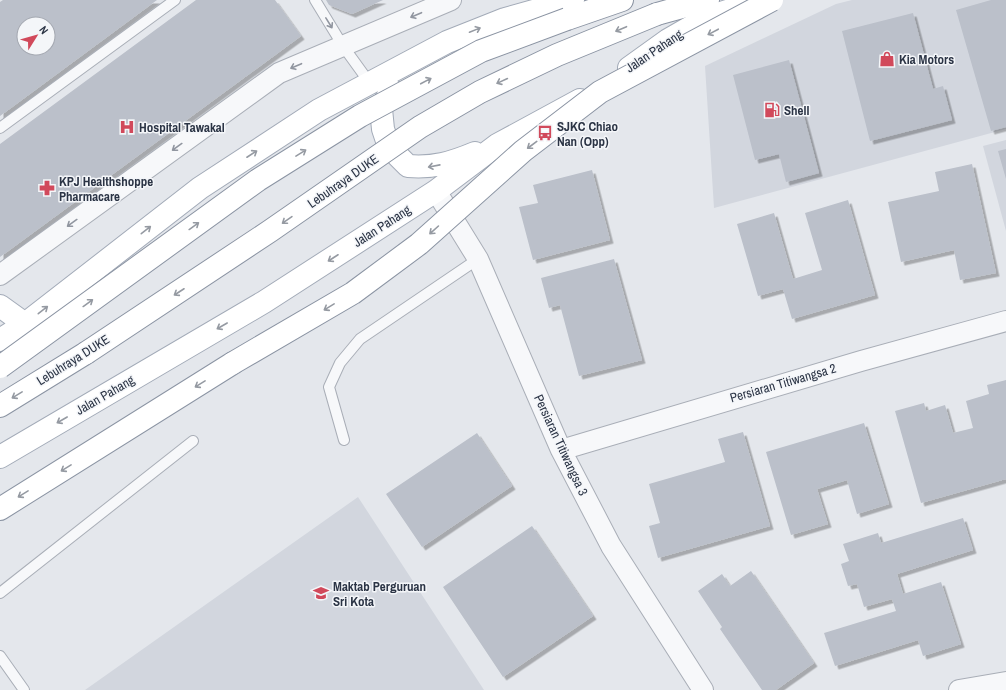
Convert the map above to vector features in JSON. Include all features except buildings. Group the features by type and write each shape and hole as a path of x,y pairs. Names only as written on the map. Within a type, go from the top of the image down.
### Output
{"main road":[{"path":"0,340 25,324 200,188 319,110 369,82 447,42 505,19 573,0"},
{"path":"0,366 258,180 360,116 481,51 622,0"},
{"name":"Lebuhraya DUKE","path":"0,406 86,353 270,231 420,127 480,92 557,55 657,14 708,0"},
{"name":"Jalan Pahang","path":"0,457 264,302 436,191 497,145 580,100 619,75 668,40 708,17 764,0"},
{"path":"0,509 233,363 353,293 419,244 523,151 600,92 772,0"},
{"path":"447,42 403,78 390,91 380,109 383,129 389,147 408,166 426,168 450,163 497,145"},
{"path":"0,306 25,324"}],"street":[{"path":"0,275 279,73 452,0"},
{"name":"Persiaran Titiwangsa 3","path":"436,191 478,259 561,450 611,546 703,690"},
{"name":"Persiaran Titiwangsa 2","path":"561,450 839,367 1006,322"},
{"path":"959,690 1006,682"}],"lane":[{"path":"0,128 176,0"},
{"path":"315,0 343,46 369,82"},
{"path":"344,440 329,387 340,363 360,339 478,259"},
{"path":"0,592 193,441"},
{"path":"0,656 24,690"}],"shaded area":[{"path":"852,0 1006,0 1006,129 714,208 705,66 836,4"},
{"path":"1006,140 1006,231 983,146"},
{"name":"Maktab Perguruan Sri Kota","path":"358,497 484,690 85,690"}],"place":[{"name":"Kia Motors","path":"887,59"},
{"name":"Shell","path":"772,110"},
{"name":"Hospital Tawakal","path":"127,127"},
{"name":"SJKC Chiao Nan (Opp)","path":"545,133"},
{"name":"KPJ Healthshoppe Pharmacare","path":"47,188"},
{"name":"Maktab Perguruan Sri Kota","path":"321,593"}]}
